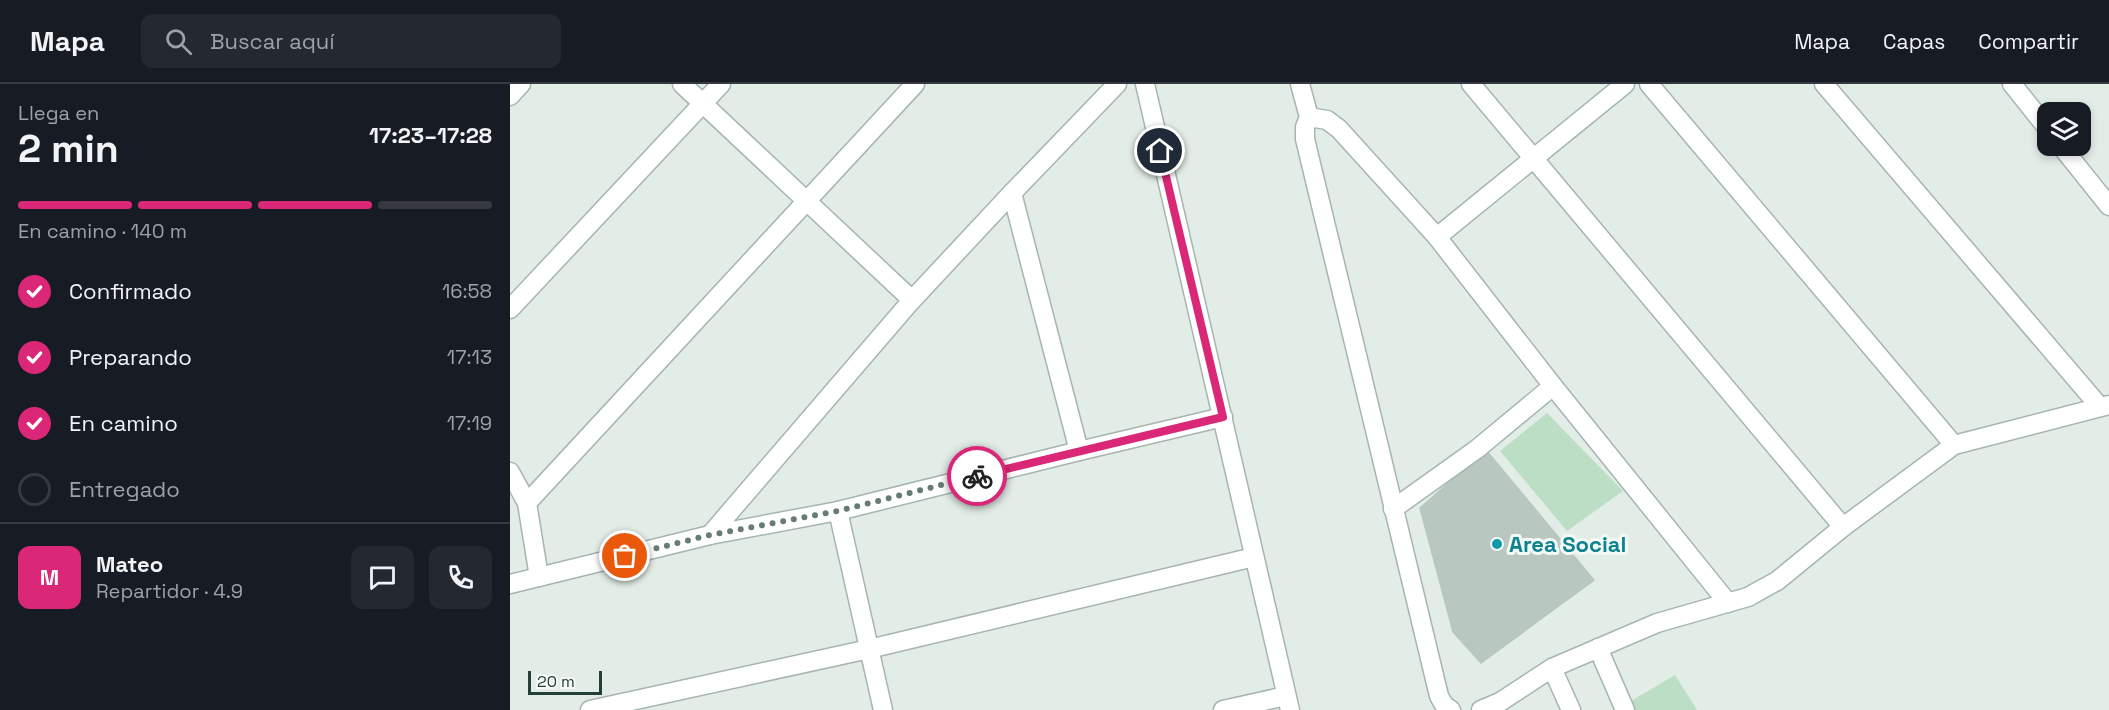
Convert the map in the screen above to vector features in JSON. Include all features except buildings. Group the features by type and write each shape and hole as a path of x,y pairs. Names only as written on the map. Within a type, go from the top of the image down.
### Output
{"street":[{"path":"510,96 521,84"},
{"path":"682,84 912,300"},
{"path":"510,309 721,84"},
{"path":"527,503 915,84"},
{"path":"710,535 912,300 1117,84"},
{"path":"1145,84 1288,703 1223,710"},
{"path":"1300,84 1309,117 1305,127 1305,139 1393,509 1439,696 1444,705 1451,710"},
{"path":"1471,84 1843,527"},
{"path":"1437,237 1625,84"},
{"path":"1649,84 1954,445"},
{"path":"1480,710 1500,702 1552,668 1598,648 1657,623 1748,597 1777,581 1843,527 1954,445 2104,406 1824,84"},
{"path":"2012,84 2037,115"},
{"path":"1309,117 1327,120 1339,129 1437,237 1553,386 1728,603"},
{"path":"2069,156 2109,206"},
{"path":"1012,193 1079,451"},
{"path":"1393,509 1477,449 1553,386"},
{"path":"510,584 710,535 838,511 1223,417"},
{"path":"510,472 527,503 540,577"},
{"path":"838,511 883,710"},
{"path":"590,710 869,649 1254,557"},
{"path":"1598,648 1624,710"},
{"path":"1552,668 1570,710"}],"green space":[{"path":"1547,413 1623,491 1567,531 1500,451"},
{"path":"1675,675 1697,710 1616,710"}],"way so far":[{"path":"625,556 710,535 838,511 977,476"}],"place":[{"name":"Area Social","path":"1497,544"}],"route":[{"path":"977,476 1223,417 1160,151"}]}
